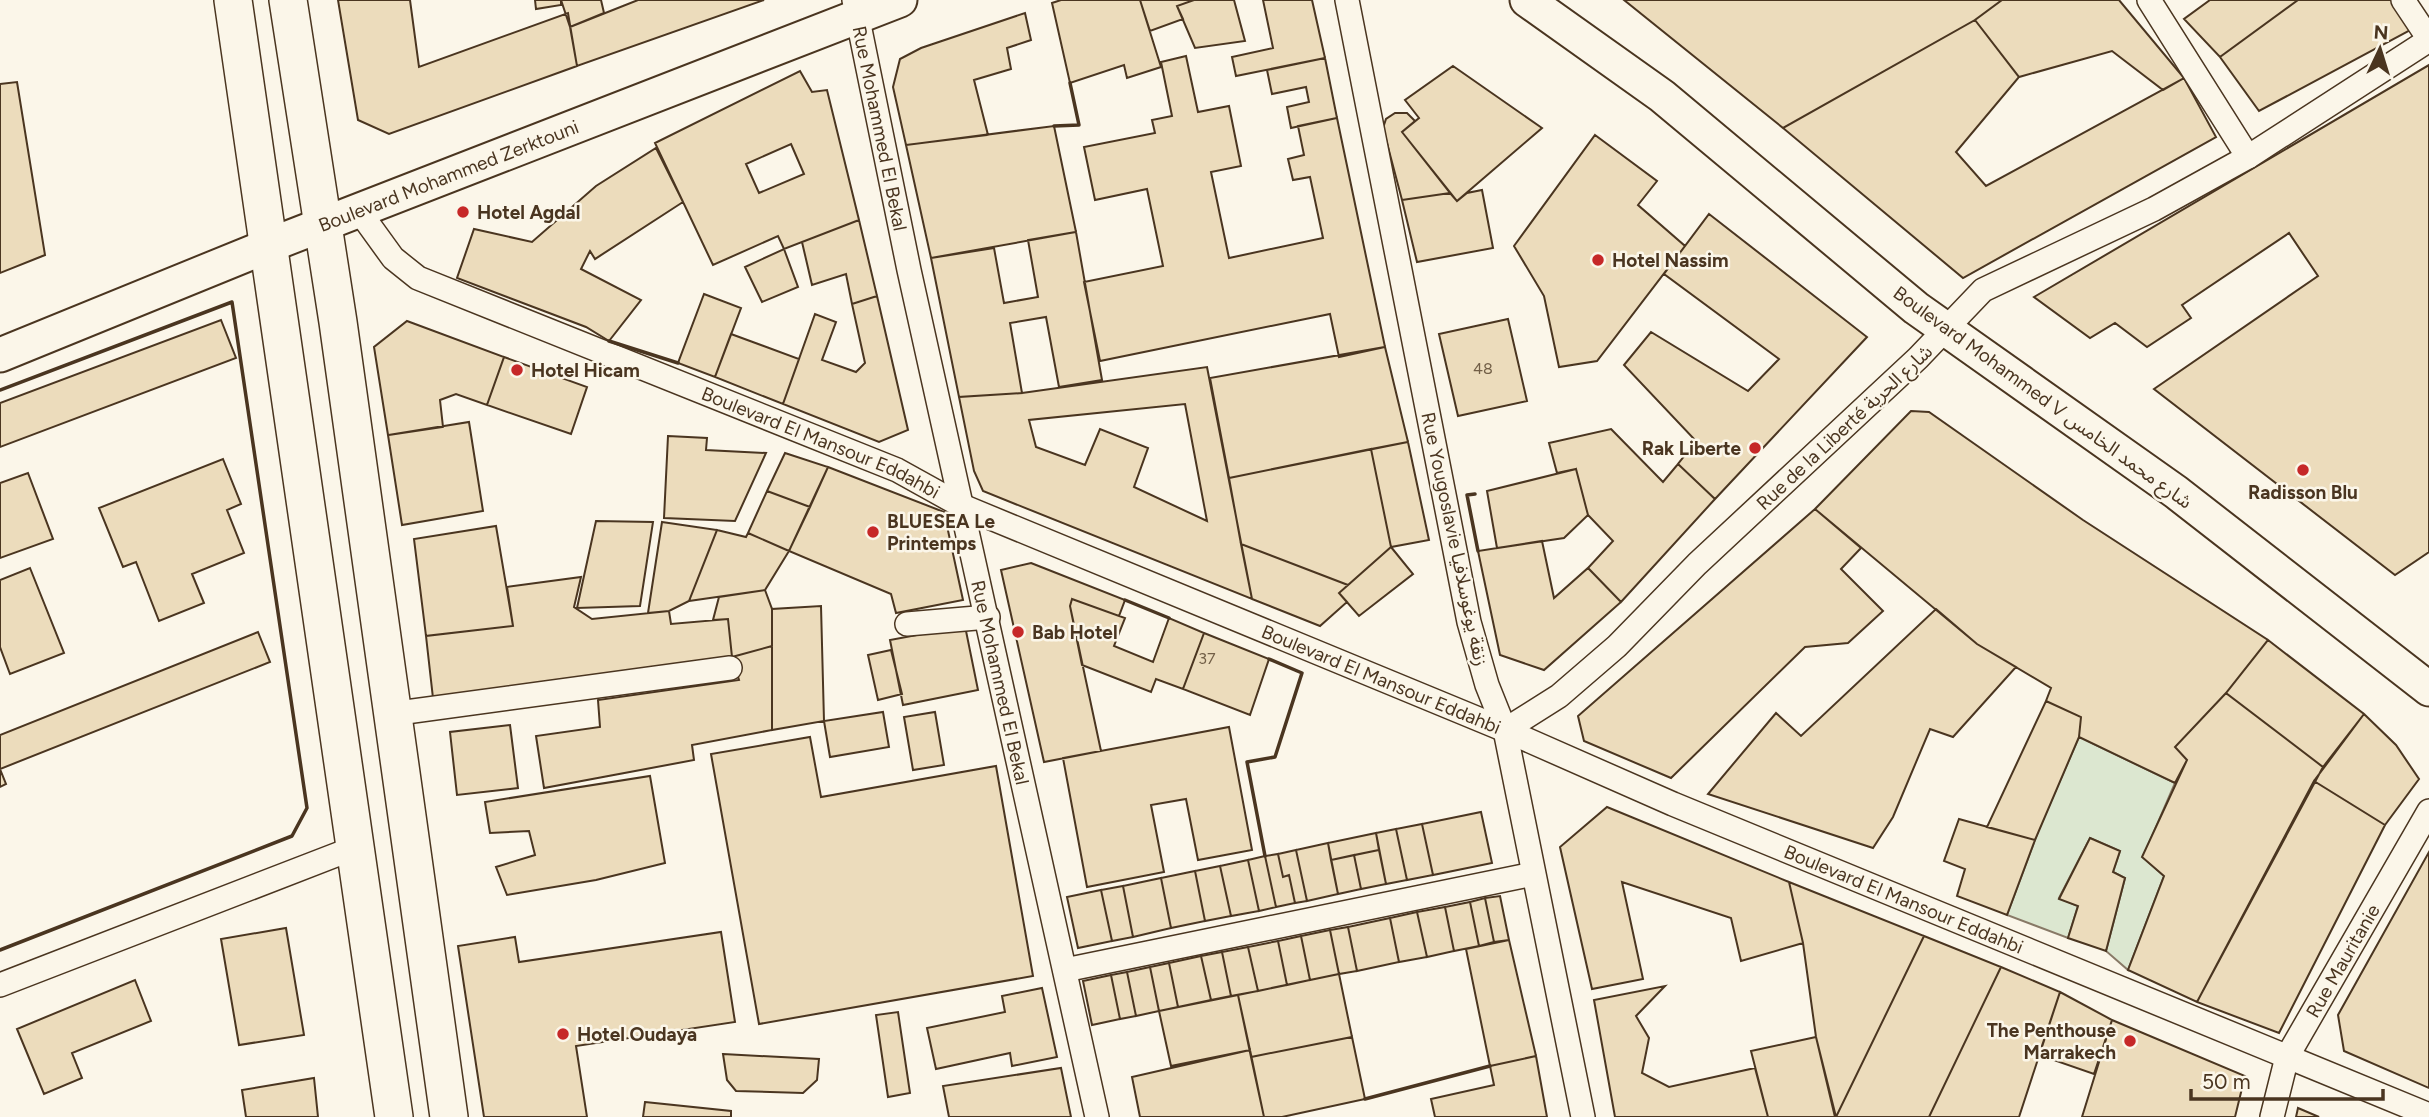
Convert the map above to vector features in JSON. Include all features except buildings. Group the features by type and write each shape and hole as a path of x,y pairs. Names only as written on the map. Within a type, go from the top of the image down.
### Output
{"main road":[{"path":"233,0 394,1117"},
{"path":"288,0 338,322 449,1117"},
{"name":"Boulevard Mohammed Zerktouni","path":"0,355 855,9 900,0"},
{"name":"Boulevard Mohammed V شارع محمد الخامس","path":"1527,0 1662,96 1916,308 2176,492 2429,689"}],"street":[{"name":"Rue Yougoslavie زنقة يوغوسلافيا","path":"1347,0 1469,622 1487,685 1505,730 1583,1117"},
{"path":"2149,0 2248,157"},
{"path":"2403,0 2429,39"},
{"name":"Rue Mohammed El Bekal","path":"855,9 1097,1117"},
{"name":"Rue de la Liberté شارع الحرية","path":"1505,730 1559,696 1618,646 1697,564 1948,329 1983,290 2154,209 2248,157 2429,39"},
{"name":"Boulevard El Mansour Eddahbi","path":"359,211 385,249 418,278 897,470 962,506 1505,730 1673,804 2429,1115"},
{"path":"907,624 988,617"},
{"path":"391,714 730,668"},
{"name":"Rue Mauritanie","path":"2272,1117 2287,1057 2429,811"},
{"path":"0,985 354,848"},
{"path":"1065,970 1533,873"}],"green space":[{"path":"2079,737 2175,783 2143,857 2164,876 2128,970 2106,951 2125,878 2113,872 2120,851 2090,838 2059,898 2078,906 2068,938 2007,915 2039,829"}],"wall":[{"path":"1054,126 1079,125 1070,83"},
{"path":"0,390 232,302 307,808 292,836 0,950"},
{"path":"609,341 678,363"},
{"path":"1475,494 1467,495 1478,551"},
{"path":"1125,600 1169,618"},
{"path":"1265,856 1247,762 1275,757 1302,673 1269,659"},
{"path":"1365,1099 1490,1066"}],"place":[{"name":"Hotel Agdal","path":"463,212"},
{"name":"Hotel Nassim","path":"1598,260"},
{"name":"Hotel Hicam","path":"517,370"},
{"name":"Rak Liberte","path":"1755,448"},
{"name":"Radisson Blu","path":"2303,470"},
{"name":"BLUESEA Le Printemps","path":"873,532"},
{"name":"Bab Hotel","path":"1018,632"},
{"name":"Hotel Oudaya","path":"563,1034"},
{"name":"The Penthouse Marrakech","path":"2130,1041"}]}
